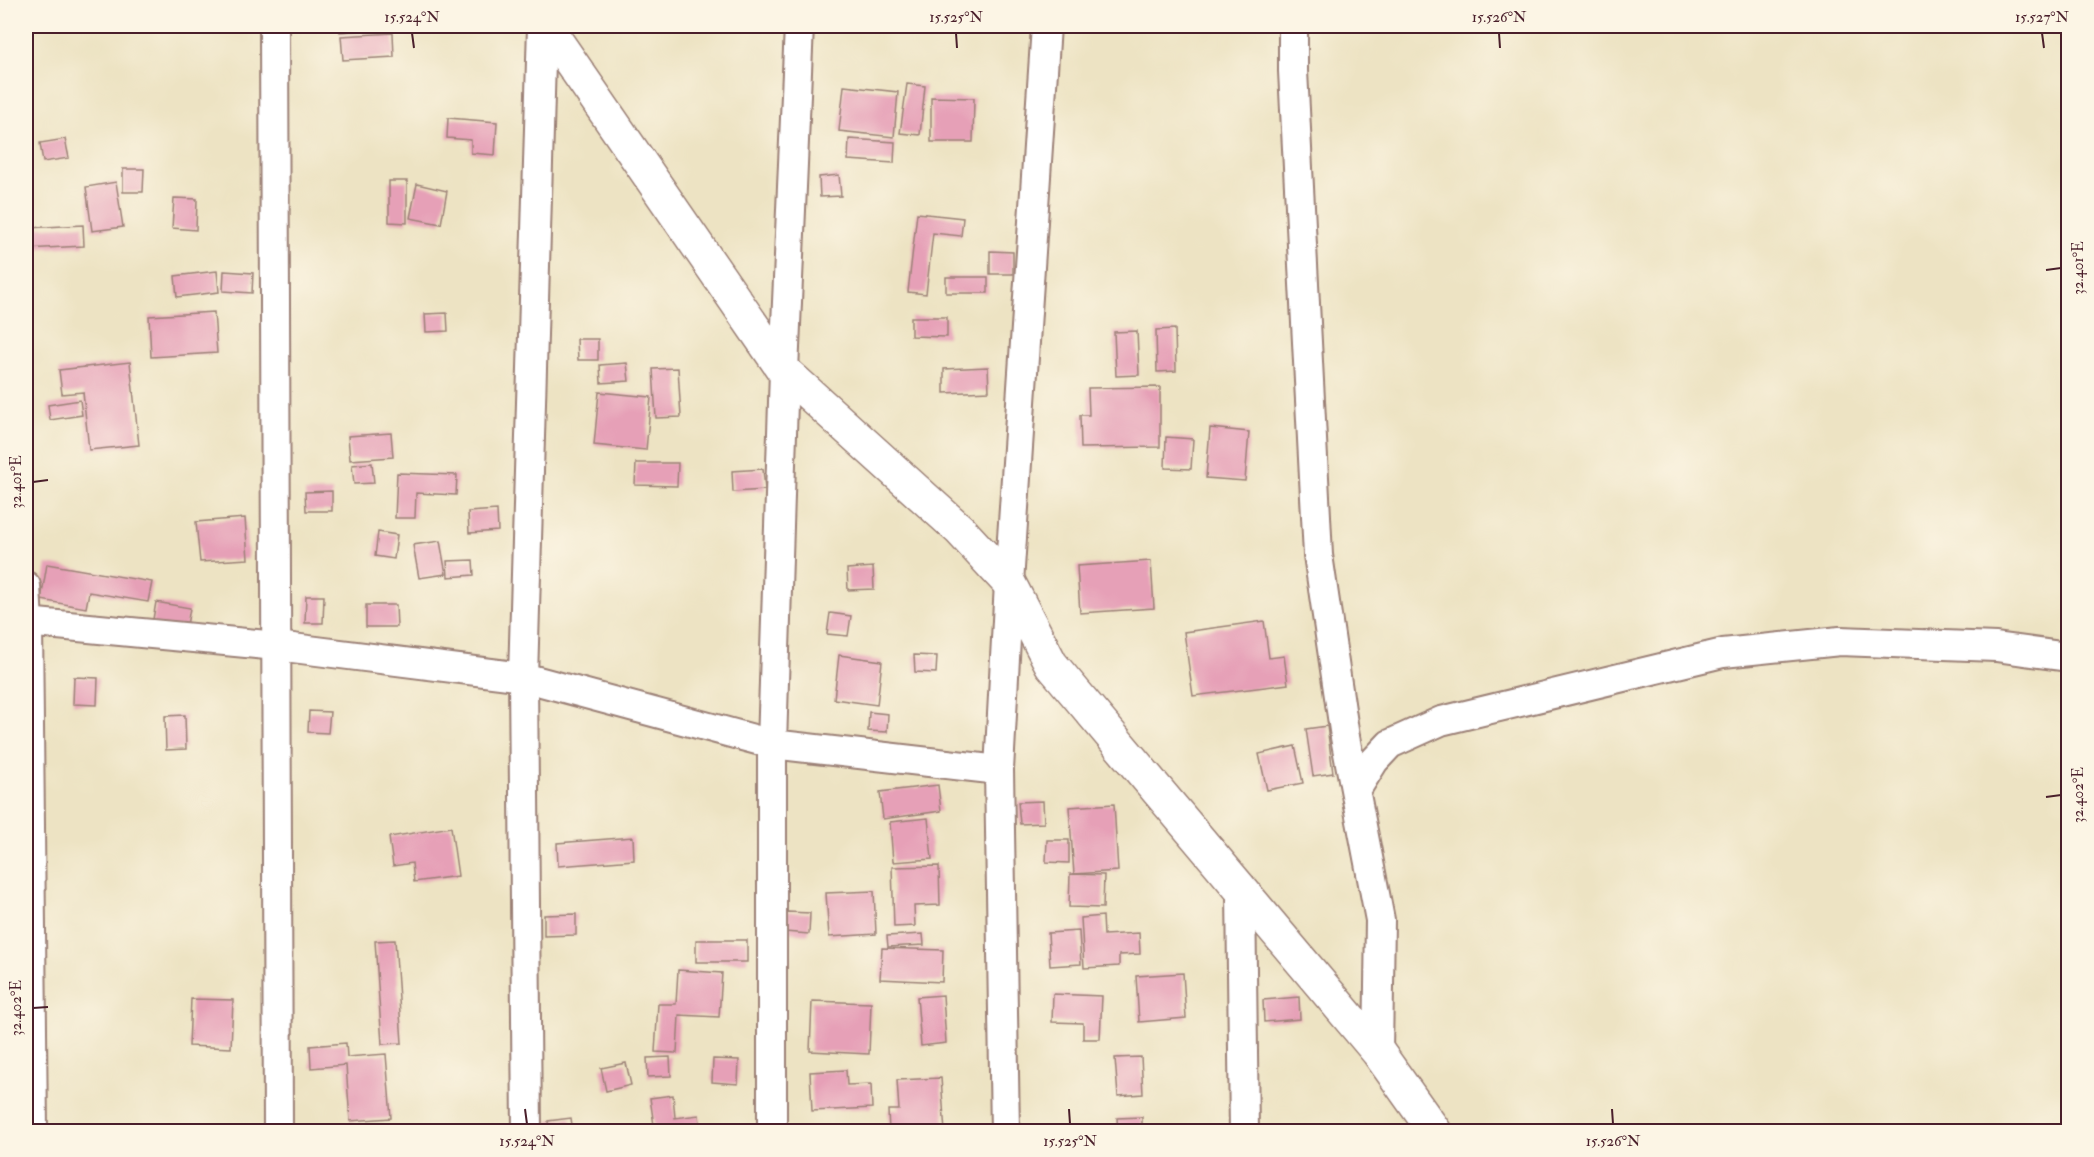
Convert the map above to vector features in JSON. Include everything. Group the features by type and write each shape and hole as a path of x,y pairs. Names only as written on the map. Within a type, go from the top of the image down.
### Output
{"street":[{"path":"274,26 278,1131"},
{"path":"544,26 784,371 960,530 1009,583 1051,664 1378,1052 1435,1131"},
{"path":"527,1131 523,677 544,26"},
{"path":"772,1131 772,744 798,26"},
{"path":"1005,1131 999,770 1009,583 1046,26"},
{"path":"1293,26 1293,71 1318,555 1343,726 1380,920 1378,1052"},
{"path":"26,585 33,1131"},
{"path":"27,622 277,646 523,677 772,744 999,770"},
{"path":"1356,790 1374,761 1390,744 1441,721 1723,653 1840,641 1996,647 2068,657"},
{"path":"1241,891 1244,1131"}],"building":[{"path":"339,26 384,26 385,29 340,32"},
{"path":"393,33 394,57 343,60 341,36"},
{"path":"907,84 925,86 920,135 900,133"},
{"path":"844,86 898,92 894,137 839,131"},
{"path":"931,97 974,98 973,142 931,142"},
{"path":"448,118 497,122 495,155 471,153 471,140 447,138"},
{"path":"65,139 69,158 43,162 40,143"},
{"path":"849,139 895,142 894,163 848,160"},
{"path":"123,169 144,169 143,192 123,192"},
{"path":"839,175 841,196 820,197 819,177"},
{"path":"389,181 407,181 407,223 389,222"},
{"path":"116,182 123,227 92,231 86,187"},
{"path":"417,184 447,191 441,224 410,218"},
{"path":"174,198 197,199 196,230 172,228"},
{"path":"917,213 963,218 961,236 933,233 926,294 908,292"},
{"path":"83,225 84,246 26,249 26,228"},
{"path":"990,251 1013,252 1013,274 990,274"},
{"path":"217,271 219,292 177,297 175,276"},
{"path":"224,271 253,273 252,293 223,291"},
{"path":"946,277 988,277 988,293 946,293"},
{"path":"214,312 217,353 151,357 149,316"},
{"path":"447,313 448,331 426,332 425,314"},
{"path":"911,317 947,317 947,337 911,336"},
{"path":"1175,329 1176,371 1157,372 1156,330"},
{"path":"1137,331 1139,375 1116,376 1114,332"},
{"path":"577,339 598,339 598,360 578,360"},
{"path":"130,362 139,445 89,450 83,392 62,394 59,370"},
{"path":"627,363 629,381 601,383 600,365"},
{"path":"988,367 989,391 944,393 944,369"},
{"path":"678,368 681,417 656,418 653,369"},
{"path":"1160,387 1160,447 1081,448 1080,415 1089,415 1088,388"},
{"path":"599,392 651,397 646,450 594,445"},
{"path":"80,400 82,415 50,420 48,405"},
{"path":"1210,428 1249,432 1245,481 1206,478"},
{"path":"391,433 393,457 350,460 348,436"},
{"path":"1166,437 1193,439 1191,469 1165,468"},
{"path":"372,463 374,483 354,484 352,465"},
{"path":"636,463 678,463 677,486 635,485"},
{"path":"763,469 765,490 733,492 732,471"},
{"path":"397,473 457,475 456,495 416,493 415,518 395,518"},
{"path":"332,491 332,511 306,511 305,492"},
{"path":"497,510 498,531 469,533 468,512"},
{"path":"245,518 248,559 200,562 196,522"},
{"path":"378,532 397,535 394,559 375,556"},
{"path":"440,541 446,574 419,578 413,545"},
{"path":"473,560 474,575 448,577 447,561"},
{"path":"1151,561 1154,608 1080,613 1077,566"},
{"path":"47,564 152,582 148,602 89,592 86,608 41,600"},
{"path":"873,567 874,589 848,590 847,569"},
{"path":"306,596 324,596 323,623 305,623"},
{"path":"156,602 190,608 186,631 152,625"},
{"path":"366,605 396,605 397,627 366,627"},
{"path":"830,613 851,616 848,636 827,634"},
{"path":"1264,621 1269,658 1284,656 1288,684 1193,696 1184,632"},
{"path":"839,655 882,661 877,705 834,699"},
{"path":"914,655 937,656 936,673 915,672"},
{"path":"74,677 98,678 97,705 73,704"},
{"path":"309,711 330,712 328,733 308,732"},
{"path":"869,712 888,714 887,732 868,731"},
{"path":"185,715 186,749 166,750 165,716"},
{"path":"1327,726 1333,773 1313,776 1306,729"},
{"path":"1295,746 1303,783 1267,790 1259,754"},
{"path":"938,785 941,811 883,819 880,792"},
{"path":"1043,801 1044,823 1020,824 1018,802"},
{"path":"1114,804 1118,871 1074,874 1069,807"},
{"path":"928,818 932,859 893,862 890,822"},
{"path":"451,827 458,876 414,882 412,863 393,866 389,837"},
{"path":"633,837 634,860 558,866 557,843"},
{"path":"1047,840 1069,840 1069,863 1046,862"},
{"path":"939,866 940,905 914,906 915,926 894,927 892,867"},
{"path":"1070,874 1104,875 1103,908 1069,907"},
{"path":"874,891 876,934 829,937 826,893"},
{"path":"787,912 810,913 809,934 785,932"},
{"path":"576,914 576,935 544,936 544,915"},
{"path":"1103,916 1104,935 1139,933 1140,954 1119,955 1119,966 1084,968 1081,918"},
{"path":"1079,931 1081,964 1050,966 1048,933"},
{"path":"923,934 924,945 888,947 887,936"},
{"path":"395,940 402,1043 382,1044 375,941"},
{"path":"696,940 747,940 747,962 696,962"},
{"path":"882,948 943,950 942,982 880,979"},
{"path":"678,970 722,973 719,1017 679,1015 677,1053 655,1052 658,1004 676,1004"},
{"path":"1183,973 1186,1018 1139,1022 1136,976"},
{"path":"1053,994 1102,996 1100,1039 1083,1039 1083,1023 1052,1022"},
{"path":"943,995 946,1043 921,1046 917,997"},
{"path":"1299,997 1300,1019 1264,1022 1263,1000"},
{"path":"191,999 233,1000 231,1048 189,1046"},
{"path":"812,1001 871,1003 869,1054 810,1051"},
{"path":"346,1043 347,1057 386,1054 391,1118 350,1121 346,1065 311,1068 310,1046"},
{"path":"670,1057 671,1076 648,1077 647,1058"},
{"path":"1141,1057 1143,1094 1118,1096 1115,1058"},
{"path":"713,1059 739,1060 738,1084 712,1082"},
{"path":"626,1063 631,1085 606,1091 601,1068"},
{"path":"846,1070 847,1085 871,1084 872,1108 812,1111 810,1072"},
{"path":"941,1078 945,1132 889,1132 888,1110 899,1110 897,1080"},
{"path":"673,1095 675,1118 699,1115 701,1132 655,1132 650,1098"},
{"path":"1142,1117 1142,1132 1118,1132 1117,1118"},
{"path":"571,1118 573,1132 549,1132 548,1121"}]}
